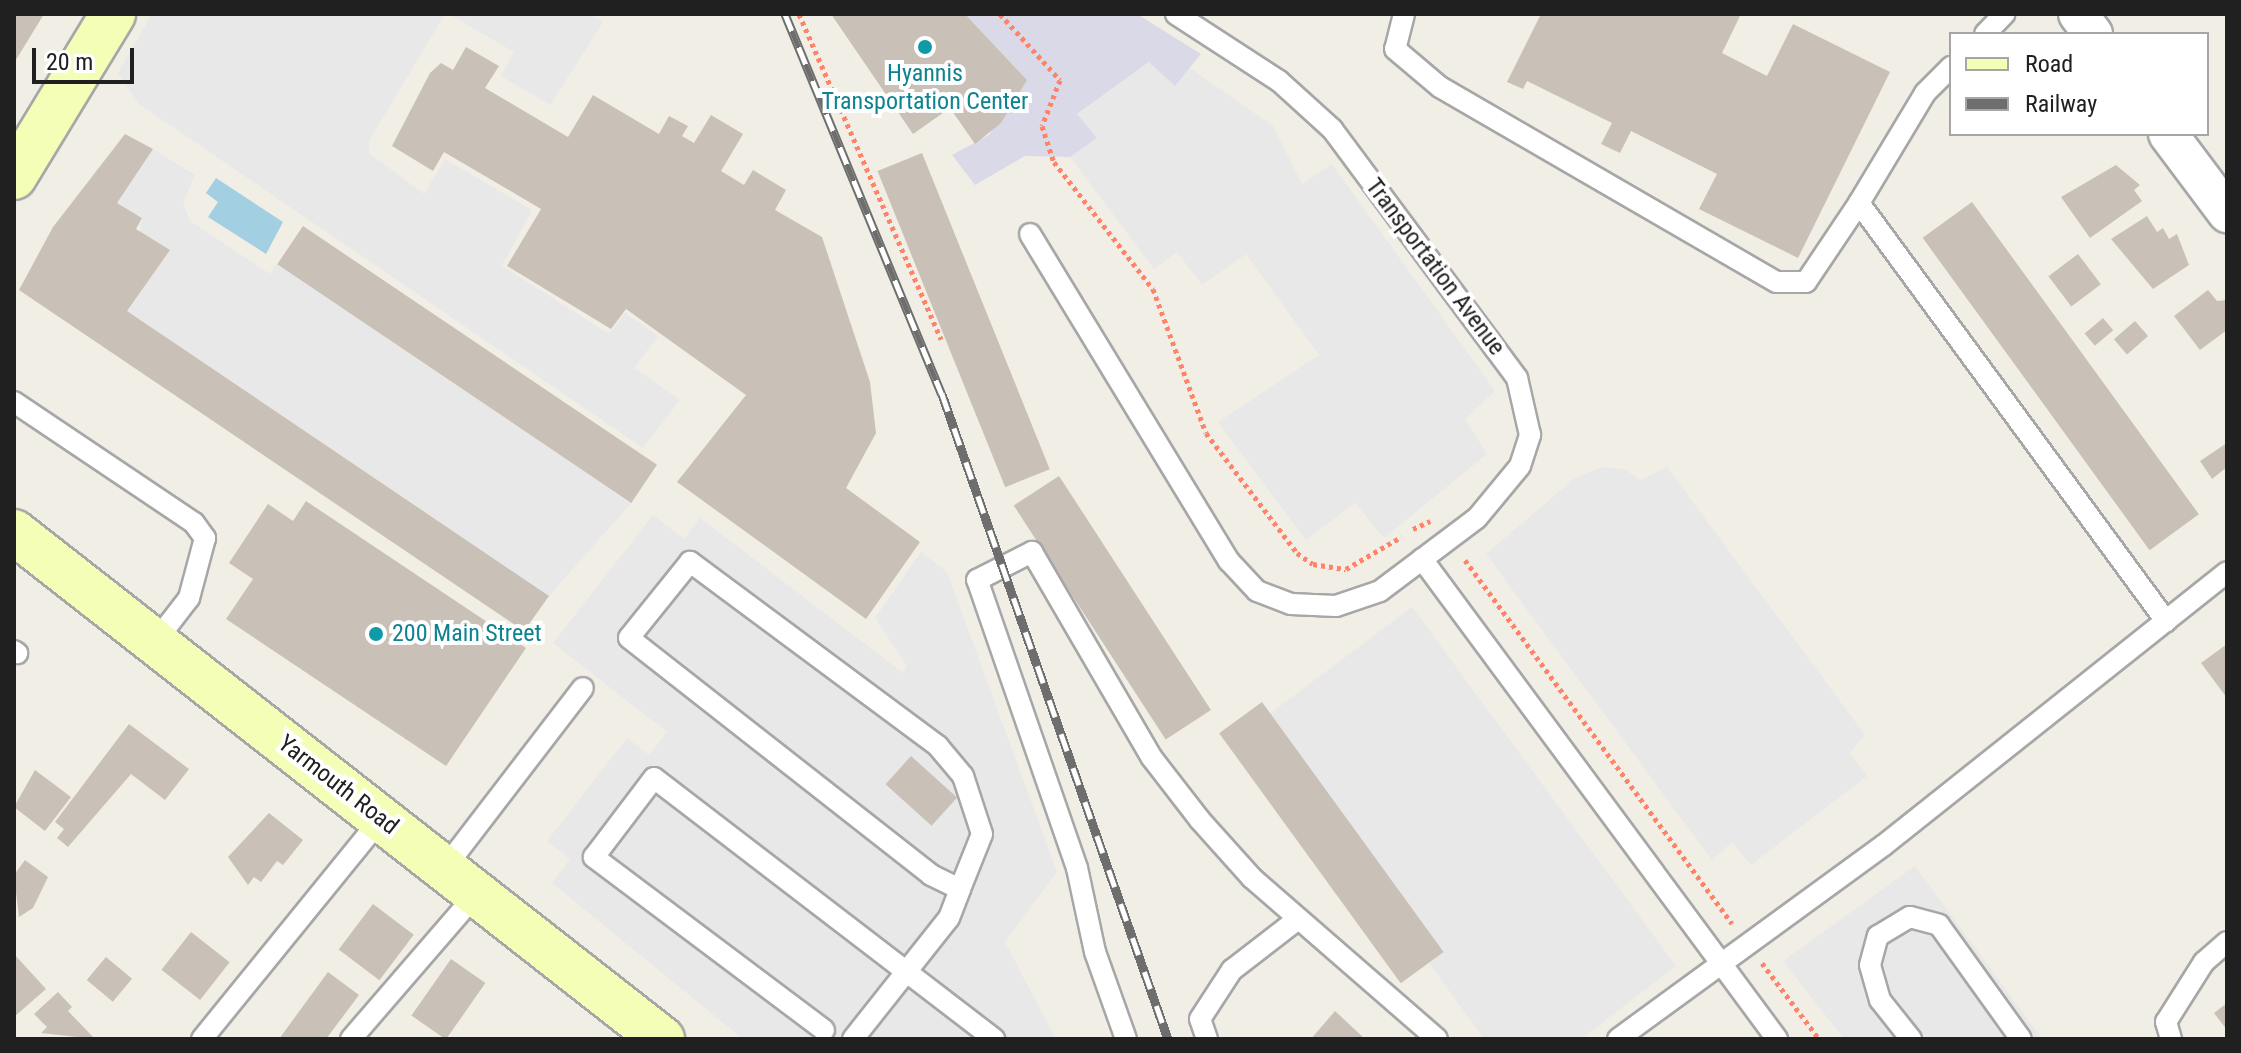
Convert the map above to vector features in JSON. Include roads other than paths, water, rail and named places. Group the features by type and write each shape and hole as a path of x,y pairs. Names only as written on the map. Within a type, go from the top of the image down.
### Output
{"main road":[{"path":"14,177 113,14"},
{"name":"Yarmouth Road","path":"14,532 662,1039"}],"street":[{"path":"2078,14 2092,32"},
{"path":"2169,136 2227,213"}],"lane":[{"name":"Transportation Avenue","path":"1030,234 1229,561 1257,591 1291,604 1336,606 1380,591 1477,518 1520,466 1530,435 1517,378 1332,129 1279,81 1176,14"},
{"path":"1404,14 1395,49 1440,87 1777,282 1806,282 1859,203 1925,93 1949,69"},
{"path":"1987,32 2004,14"},
{"path":"1859,203 2166,621"},
{"path":"14,402 194,523 205,538 189,598 155,642"},
{"path":"1126,1039 1095,952 1077,868 977,580 1032,552 1152,758 1242,866 1298,919 1437,1039"},
{"path":"1422,559 1721,963 1767,1036"},
{"path":"853,1039 949,918 982,834 963,776 938,746 690,562 629,638 931,875 960,889"},
{"path":"1618,1039 1884,845 2227,572"},
{"path":"351,1039 460,881 583,688"},
{"path":"824,1030 594,857 654,778 994,1039"},
{"path":"202,1039 381,819"},
{"path":"1911,1039 1880,1000 1870,965 1878,936 1910,917 1939,925 2021,1039"},
{"path":"1207,1039 1200,1019 1232,970 1298,919"},
{"path":"2171,1039 2166,1022 2204,962 2227,942"}],"water":[{"path":"216,178 283,222 266,254 208,217 218,202 206,193"}],"railway":[{"path":"785,14 942,394 1168,1039"}],"place":[{"name":"Hyannis Transportation Center","path":"925,47"},
{"name":"200 Main Street","path":"376,634"}]}
